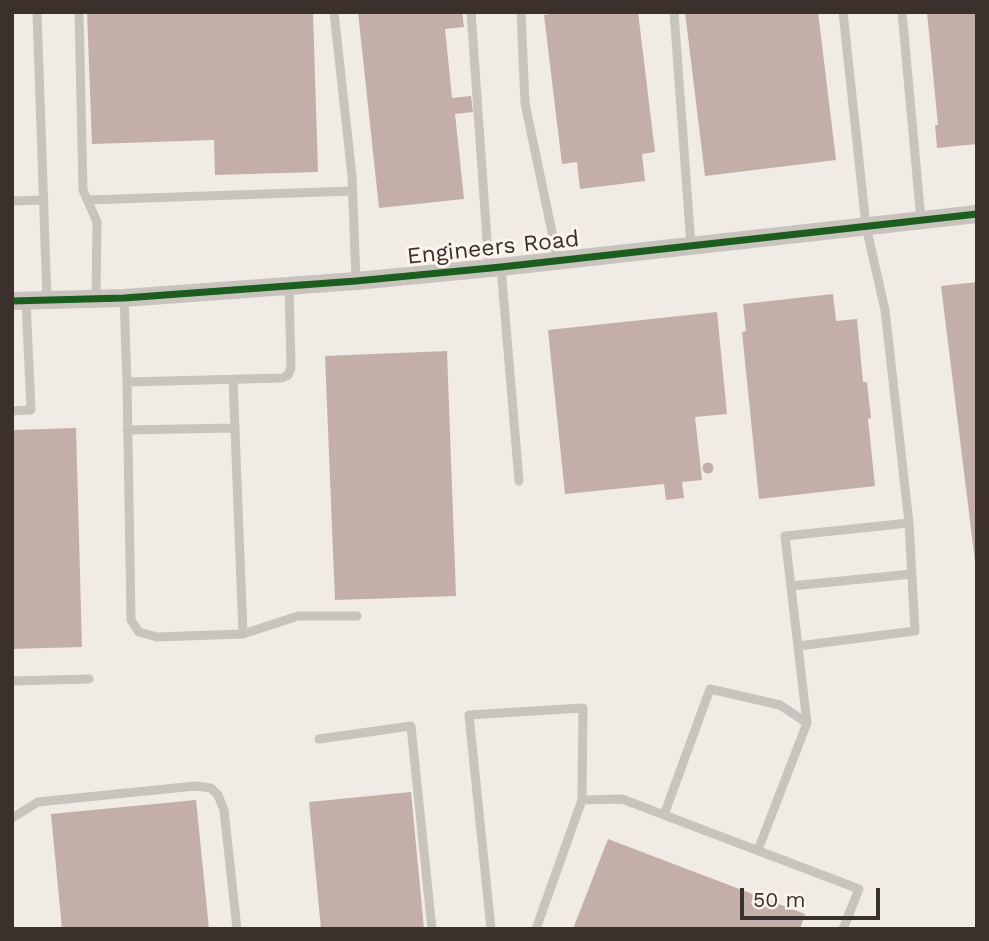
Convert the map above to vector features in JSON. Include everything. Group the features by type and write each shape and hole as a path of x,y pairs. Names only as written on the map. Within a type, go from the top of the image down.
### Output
{"street":[{"name":"Engineers Road","path":"19,301 124,298 356,281 977,214"}],"lane":[{"path":"37,12 47,300"},
{"path":"79,12 83,190 97,222 96,298"},
{"path":"334,12 352,191 356,281"},
{"path":"471,12 495,268 519,481"},
{"path":"520,12 525,103 558,261"},
{"path":"674,12 691,246"},
{"path":"798,646 915,631 909,523 885,310 866,226 843,12"},
{"path":"902,12 920,220"},
{"path":"88,200 352,191"},
{"path":"12,201 44,200"},
{"path":"127,382 282,378 288,375 291,368 289,287"},
{"path":"124,298 131,620 139,632 156,637 243,634 298,617 357,616"},
{"path":"12,411 31,410 19,301"},
{"path":"233,379 243,634"},
{"path":"127,430 235,428"},
{"path":"758,850 807,723 785,536 909,523"},
{"path":"791,586 912,575"},
{"path":"12,681 89,679"},
{"path":"664,815 710,689 780,705 807,723"},
{"path":"491,929 469,715 583,708 582,800 536,929"},
{"path":"319,739 411,726 432,929"},
{"path":"12,818 38,802 195,786 211,788 218,795 224,810 237,929"},
{"path":"582,800 622,799 859,889 843,929"}],"building":[{"path":"87,12 313,12 318,172 215,175 214,140 92,144"},
{"path":"358,12 462,12 464,27 445,29 452,98 471,96 473,112 455,114 464,199 379,208"},
{"path":"562,12 638,12 655,152 642,154 645,181 580,189 577,162 562,164 544,15"},
{"path":"685,12 818,12 836,160 705,176"},
{"path":"927,12 977,12 977,144 937,148 935,125 938,125"},
{"path":"977,282 977,561 975,561 941,286"},
{"path":"833,294 836,321 857,319 863,382 867,382 871,418 868,419 875,486 759,499 742,332 746,331 743,304"},
{"path":"717,312 727,414 695,417 702,480 682,482 684,498 666,500 664,484 565,494 548,330"},
{"path":"447,351 456,596 335,600 325,356"},
{"path":"76,428 82,647 12,649 12,430"},
{"path":"708,463 712,464 712,472 708,473 704,472 703,468 704,464"},
{"path":"411,792 424,929 321,929 309,802"},
{"path":"196,800 209,929 62,929 51,814"},
{"path":"608,839 805,914 800,929 573,929"}],"cycle path":[{"path":"12,301 124,298 356,281 977,214"}]}
